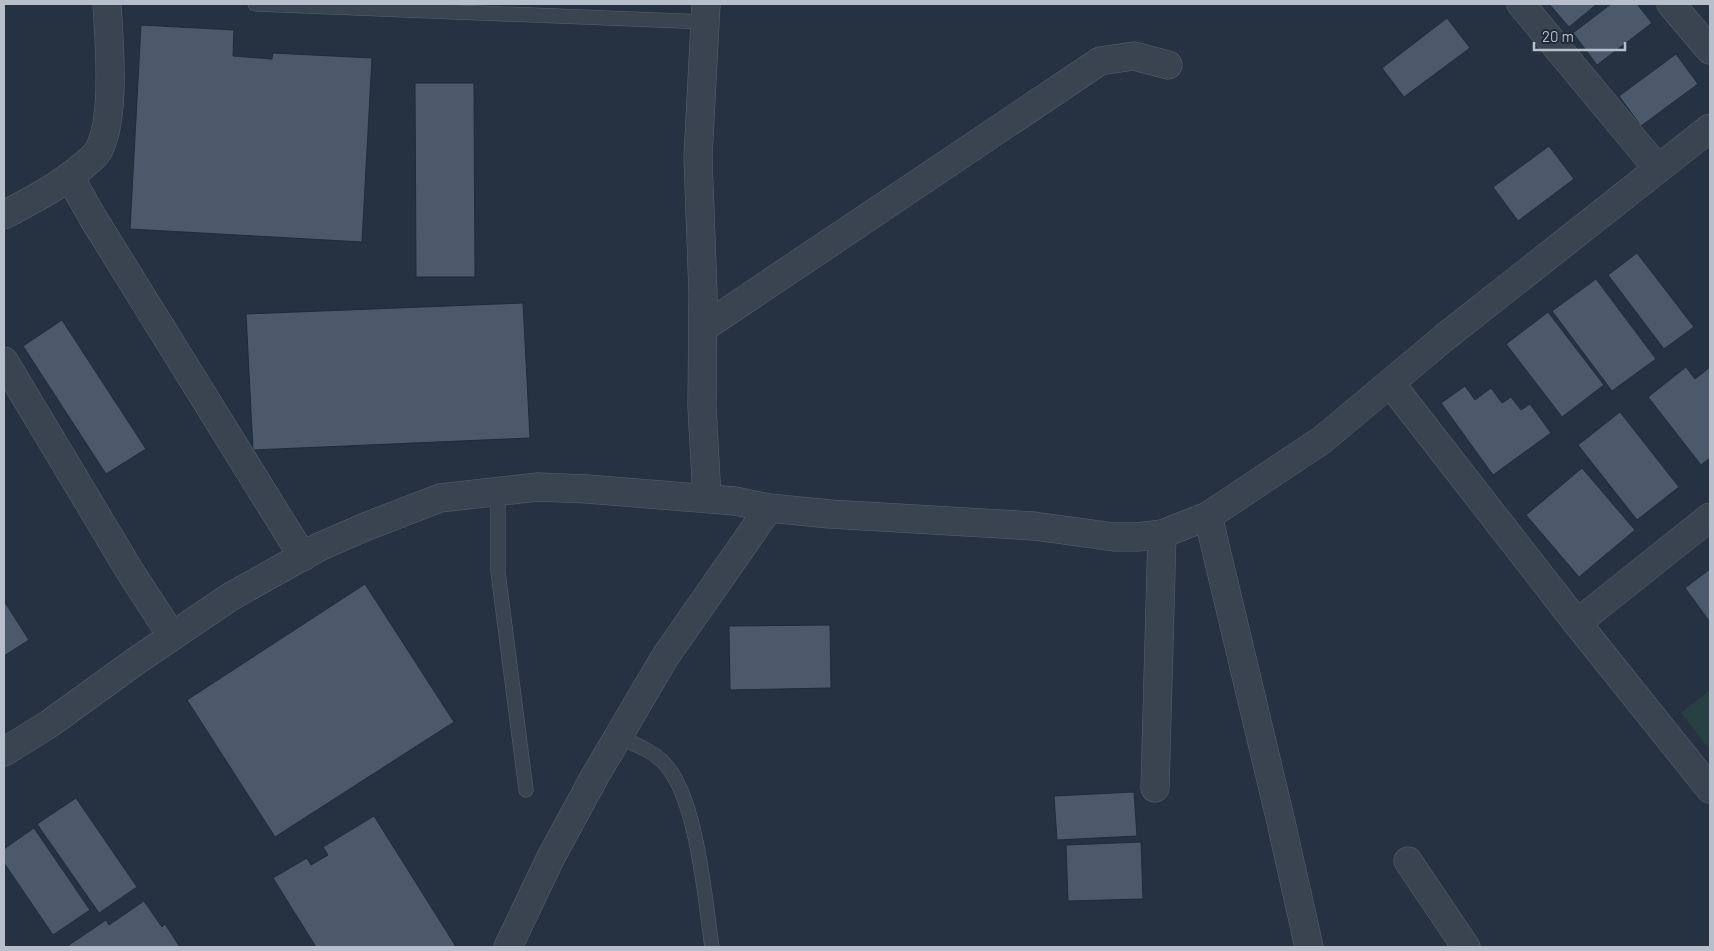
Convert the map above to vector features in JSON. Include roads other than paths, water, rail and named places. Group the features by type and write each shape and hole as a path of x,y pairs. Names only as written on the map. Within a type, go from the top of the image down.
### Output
{"street":[{"path":"4,215 49,191 70,177 96,154 105,132 109,105 107,4"},
{"path":"1521,4 1658,169"},
{"path":"1671,4 1710,50"},
{"path":"706,13 698,157 703,328 702,407 707,498"},
{"path":"703,328 1100,61 1134,56 1168,65"},
{"path":"4,752 49,724 172,636 230,598 319,548 365,527 440,498 538,487 587,489 707,498 769,508 830,514 1034,526 1114,537 1162,534 1208,516 1322,440 1445,338 1710,128"},
{"path":"70,177 98,227 303,556"},
{"path":"4,361 131,573 172,636"},
{"path":"1391,384 1576,623 1710,789"},
{"path":"508,947 551,857 665,657 769,508"},
{"path":"1208,516 1309,947"},
{"path":"1576,623 1710,517"},
{"path":"1155,788 1162,534"},
{"path":"1408,861 1466,947"}],"lane":[{"path":"255,4 706,13"},
{"path":"498,491 498,572 526,790"},
{"path":"618,737 644,748 663,762 673,774 683,795 697,844 712,947"}]}
